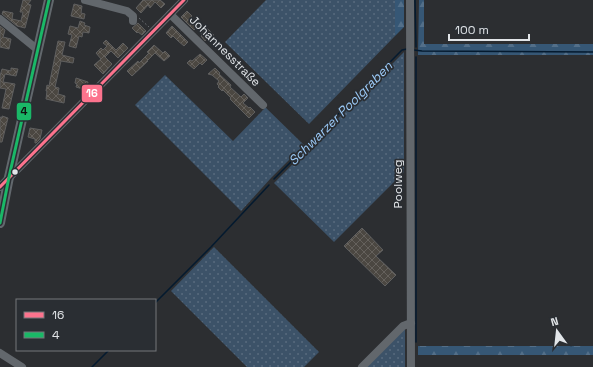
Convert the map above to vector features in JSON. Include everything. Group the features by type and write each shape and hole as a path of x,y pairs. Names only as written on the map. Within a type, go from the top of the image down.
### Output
{"main road":[{"path":"0,223 49,0"}],"street":[{"path":"85,0 127,11 133,18"},
{"name":"Johannesstraße","path":"0,187 184,0"},
{"name":"Poolweg","path":"410,0 411,367"},
{"name":"Johannesstraße","path":"170,14 263,105"},
{"path":"0,19 38,50"},
{"path":"362,367 403,326 411,323"},
{"path":"0,353 22,367"}],"path":[{"path":"133,18 138,17 153,31"}],"shaded area":[{"path":"266,0 395,0 395,36 309,124 225,42"},
{"path":"404,52 404,172 334,242 274,183"},
{"path":"165,75 233,141 264,109 263,105 304,145 241,211 135,105"},
{"path":"214,247 319,352 304,367 247,367 171,291"},
{"path":"403,329 405,330 405,367 367,367"}],"green space":[{"path":"395,0 404,0 404,27 395,36"},
{"path":"419,0 424,0 424,44 593,44 593,55 418,55"},
{"path":"418,346 593,346 593,355 418,355"}],"building":[{"path":"23,0 31,0 28,4 31,5 25,28 17,26 2,14 3,11 13,13 12,19 21,21 23,12 20,12"},
{"path":"143,0 160,0 165,4 161,8 155,2 150,8 148,5 141,13 136,8"},
{"path":"74,4 82,6 81,13 85,14 84,19 71,16"},
{"path":"187,11 192,16 190,18 198,26 194,30 181,17"},
{"path":"80,21 85,23 84,25 90,27 89,33 83,32 82,37 79,36 76,48 69,46 72,35 68,34 70,26 78,28"},
{"path":"138,23 146,31 142,35 138,32 137,33 132,28"},
{"path":"0,26 5,30 3,37 11,39 9,49 0,47"},
{"path":"172,26 188,42 184,46 173,36 171,38 166,33"},
{"path":"207,28 214,35 208,41 207,39 205,41 201,36 201,33"},
{"path":"106,40 116,50 123,43 128,48 118,58 111,51 105,57 112,64 103,74 94,65 101,59 96,53 101,48 103,50 107,46 103,43"},
{"path":"58,41 65,42 62,55 74,58 73,63 61,61 55,87 59,88 58,94 65,96 64,103 46,99 47,85 49,86"},
{"path":"154,45 163,53 165,51 170,56 164,61 155,53 132,76 127,71 138,61 139,63 149,53 147,52"},
{"path":"200,54 207,60 202,65 200,63 194,69 187,63 190,60 192,61"},
{"path":"11,68 18,69 16,76 5,74 3,82 15,84 9,109 2,108 6,89 0,88 0,76 2,69 11,71"},
{"path":"215,68 231,85 230,87 241,97 244,94 248,98 243,103 255,112 249,118 223,90 222,91 218,87 219,86 217,84 219,81 212,75 208,74"},
{"path":"76,78 88,82 86,90 76,87"},
{"path":"2,116 8,118 2,142 0,142 0,117 2,118"},
{"path":"30,128 42,130 40,139 36,143 35,139 28,137"},
{"path":"362,228 383,250 376,256 396,275 385,286 344,246"}],"waterway":[{"path":"415,0 416,47"},
{"name":"Schwarzer Poolgraben","path":"274,179 402,50 407,49"},
{"name":"Schwarzer Poolgraben","path":"414,50 593,52"},
{"path":"416,57 416,342"},
{"name":"Schwarzer Poolgraben","path":"156,302 211,247 269,185"},
{"name":"Schwarzer Poolgraben","path":"92,367 108,351"}],"transit line":[{"name":"4","path":"0,223 49,0"},
{"name":"16","path":"0,187 184,0"}]}
